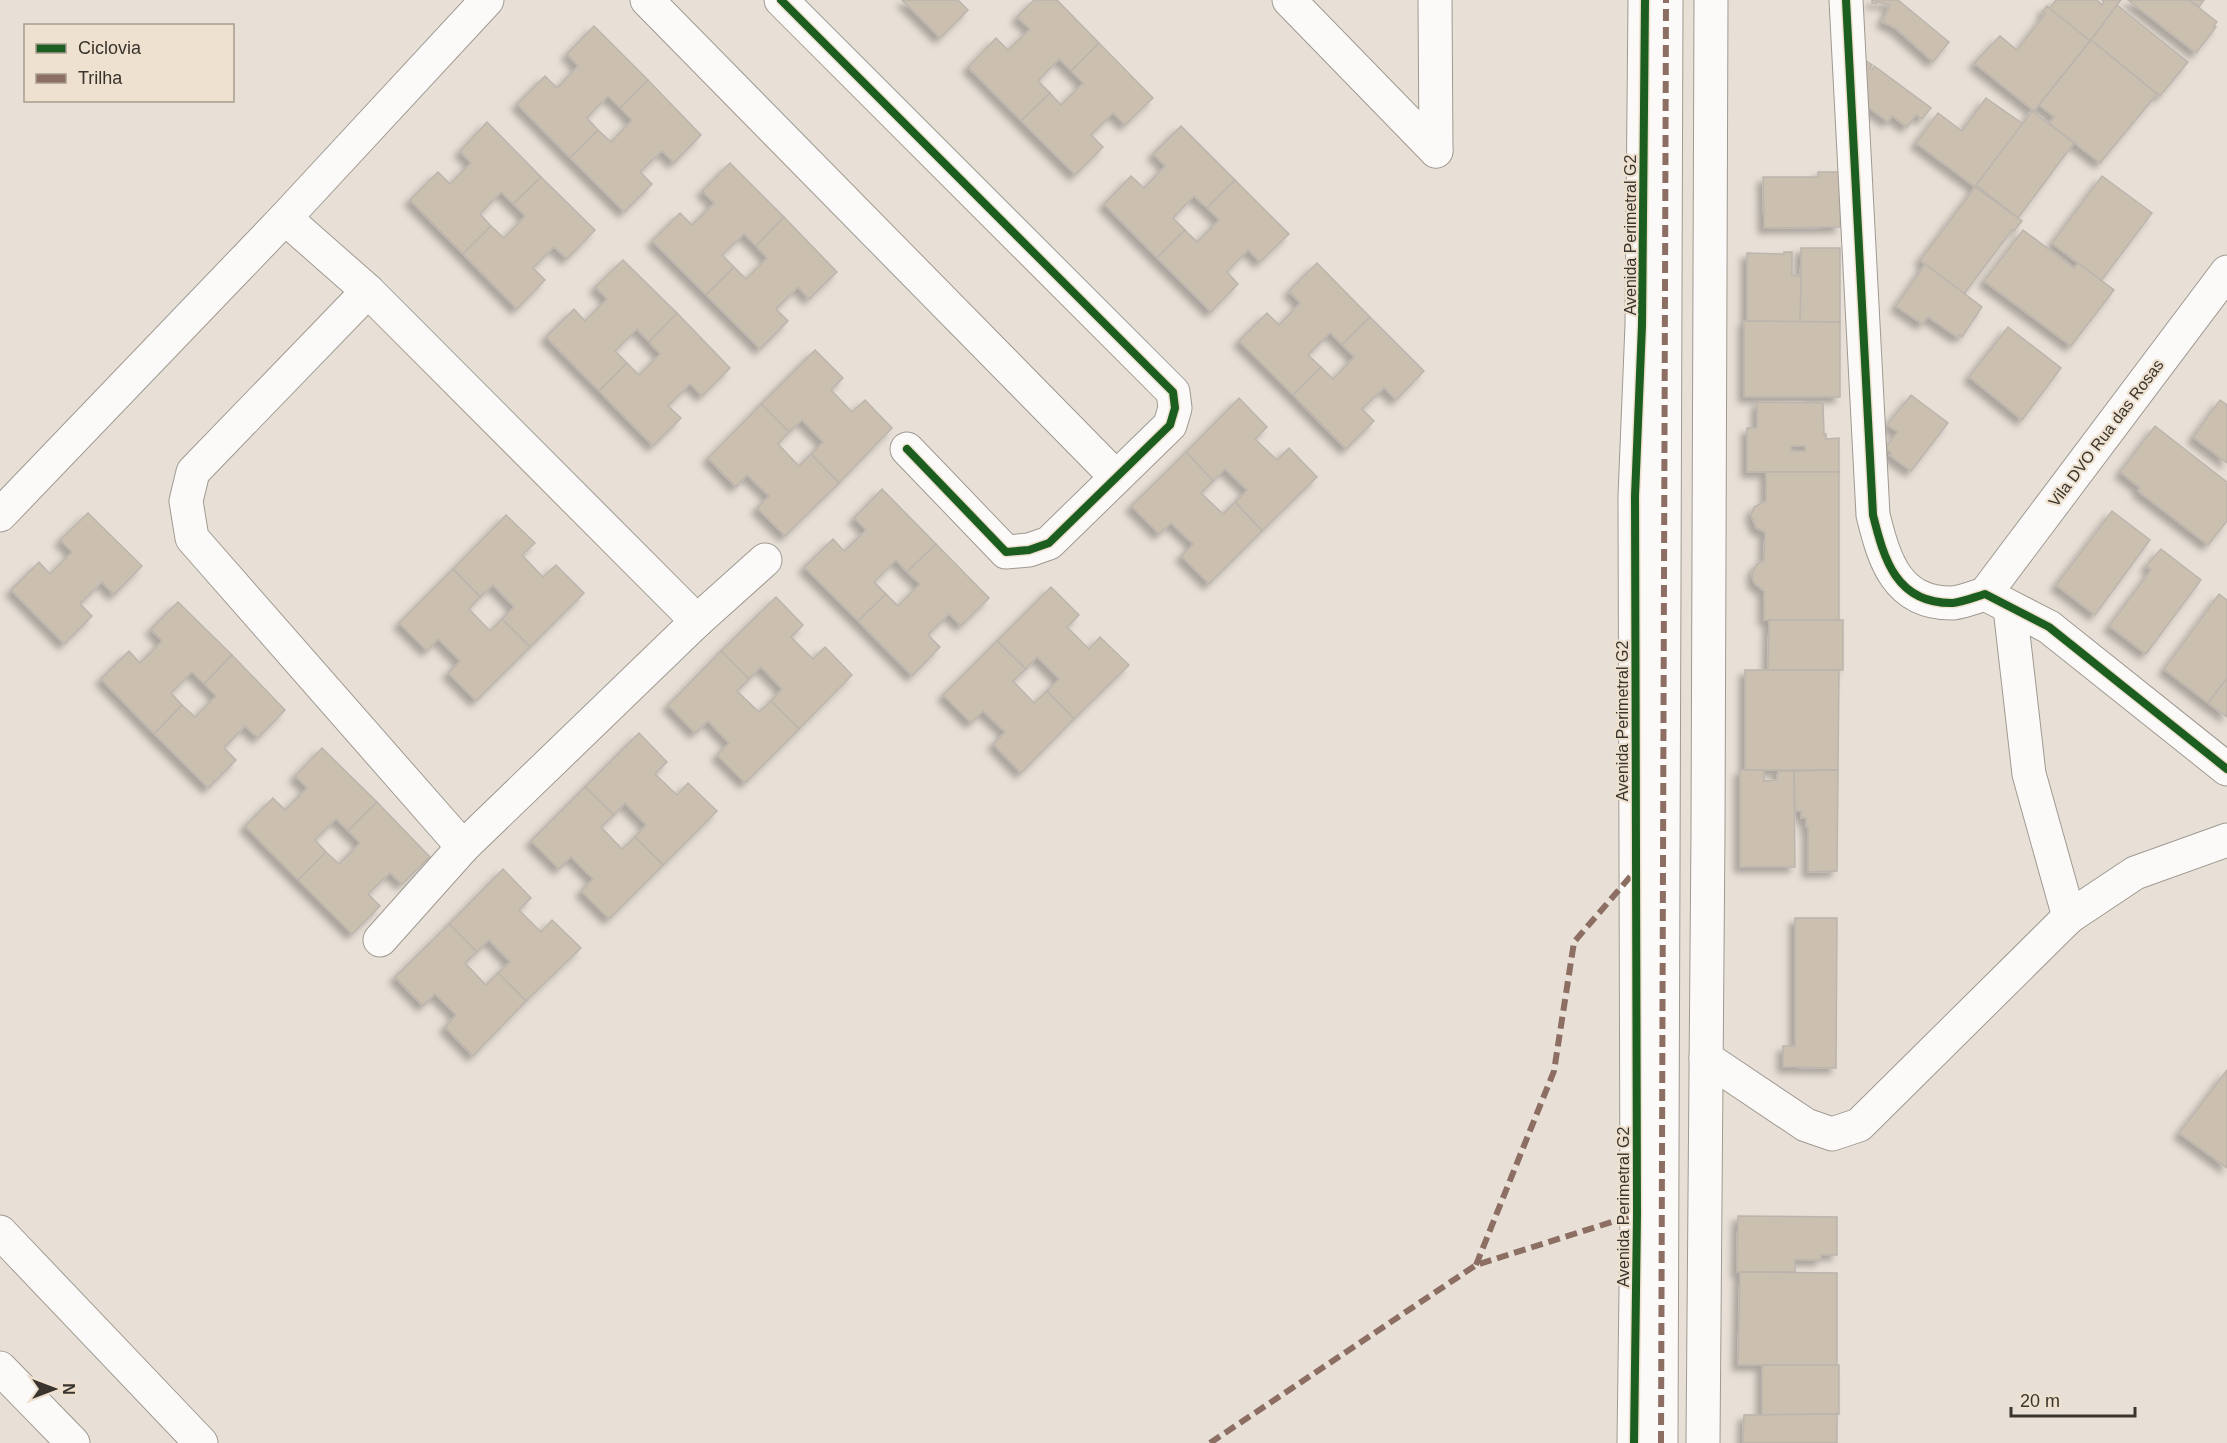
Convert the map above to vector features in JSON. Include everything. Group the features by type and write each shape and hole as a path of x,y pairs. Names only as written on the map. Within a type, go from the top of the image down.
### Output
{"street":[{"path":"0,515 285,218 487,0"},
{"path":"647,0 1116,477"},
{"path":"781,0 1173,392 1175,408 1170,425 1049,543 1029,550 1006,552 907,449"},
{"path":"1289,0 1436,151 1435,0"},
{"name":"Avenida Perimetral G2","path":"1634,1443 1637,1214 1635,496 1642,325 1645,0"},
{"path":"1661,1443 1666,0"},
{"path":"1703,1443 1711,0"},
{"path":"1846,0 1873,514 1891,572 1908,590 1932,601 1955,603 1998,601 2049,627 2227,769"},
{"path":"285,218 368,291 697,621"},
{"name":"Vila DVO Rua das Rosas","path":"1998,601 2227,272"},
{"path":"368,291 193,472 186,501 192,538 463,847"},
{"path":"380,940 463,847 697,621 765,560"},
{"path":"1998,601 2029,774 2069,917"},
{"path":"1706,1058 1806,1125 1833,1134 1859,1125 2069,917 2135,873 2227,840"},
{"path":"0,1232 201,1443"},
{"path":"0,1368 73,1443"}],"building":[{"path":"902,0 958,0 968,10 940,38"},
{"path":"1034,0 1057,0 1099,43 1071,71 1059,59 1038,81 1050,93 1021,121 968,67 996,38 1008,50 1030,29 1017,17"},
{"path":"1872,0 1898,0 1949,42 1933,62 1895,28 1882,22 1890,5 1872,3"},
{"path":"2056,0 2097,0 2102,5 2104,2 2102,0 2121,0 2090,41 2049,9"},
{"path":"2128,0 2189,0 2217,22 2214,26 2216,27 2196,53"},
{"path":"2189,0 2204,0 2199,7"},
{"path":"2117,5 2188,62 2160,96 2091,40"},
{"path":"2047,6 2090,41 2034,111 1974,63 2000,36 2017,50 2045,14 2042,12"},
{"path":"594,26 648,80 620,108 608,96 587,118 598,130 570,158 517,104 545,76 557,88 578,66 567,54"},
{"path":"2091,40 2157,94 2100,163 2049,123 2054,117 2039,105"},
{"path":"1099,43 1153,98 1125,125 1113,113 1091,135 1103,147 1075,175 1021,121 1050,93 1061,105 1083,83 1071,71"},
{"path":"1865,60 1872,65 1870,68 1872,70 1874,66 1931,108 1922,119 1916,115 1907,127 1892,116 1888,122 1861,102"},
{"path":"648,80 701,135 674,163 662,151 640,172 652,184 624,212 570,158 598,130 611,142 632,120 620,108"},
{"path":"1986,98 2023,124 1975,187 1916,143 1938,113 1962,131"},
{"path":"2032,111 2074,143 2018,218 1976,185"},
{"path":"487,122 541,177 513,204 501,192 480,214 491,226 463,254 410,200 438,172 450,184 471,163 460,151"},
{"path":"1181,126 1235,180 1207,208 1194,196 1173,218 1185,230 1157,258 1104,204 1131,176 1144,188 1165,166 1153,154"},
{"path":"730,163 784,217 756,246 744,234 722,255 734,267 706,295 652,241 680,213 692,225 714,203 702,191"},
{"path":"1818,172 1841,172 1840,227 1764,228 1763,177 1818,177"},
{"path":"2102,176 2152,213 2101,281 2052,243"},
{"path":"541,177 595,230 567,259 554,247 533,268 545,280 517,309 463,254 491,226 504,238 525,216 513,204"},
{"path":"1235,180 1289,234 1260,262 1248,250 1227,272 1238,284 1211,312 1157,258 1185,230 1197,242 1219,220 1207,208"},
{"path":"1975,187 2022,221 2014,231 2012,230 1964,294 1920,260"},
{"path":"784,217 837,272 809,299 798,287 776,309 788,321 760,349 706,295 734,267 746,279 767,258 756,246"},
{"path":"2023,230 2074,268 2078,263 2114,290 2071,346 1984,281"},
{"path":"1801,248 1840,248 1840,322 1800,322"},
{"path":"1784,252 1792,252 1792,275 1801,276 1800,322 1747,321 1747,253 1784,254"},
{"path":"623,260 677,313 649,342 637,329 615,351 627,363 599,391 546,337 574,309 585,321 607,299 595,287"},
{"path":"1317,263 1370,317 1342,345 1330,333 1308,355 1321,367 1293,395 1239,341 1267,313 1279,325 1300,303 1289,291"},
{"path":"1925,264 1982,307 1962,337 1959,335 1957,337 1928,317 1922,324 1896,306"},
{"path":"677,313 730,368 702,396 690,384 668,406 681,418 653,446 599,391 627,363 639,375 660,354 649,342"},
{"path":"1370,317 1424,371 1396,400 1384,388 1362,409 1374,421 1346,449 1293,395 1321,367 1333,379 1354,357 1342,345"},
{"path":"1744,321 1840,322 1840,397 1744,397"},
{"path":"2008,327 2061,368 2022,420 1969,377"},
{"path":"815,350 843,378 831,390 852,412 865,400 892,428 839,483 811,454 823,442 802,420 789,432 761,404"},
{"path":"1911,395 1948,423 1911,471 1889,455 1891,453 1885,448 1898,432 1887,425"},
{"path":"1239,398 1267,427 1255,439 1277,460 1289,448 1317,477 1262,531 1235,502 1247,490 1225,469 1213,481 1186,452"},
{"path":"2220,400 2227,405 2227,463 2193,437"},
{"path":"1757,402 1823,403 1826,439 1839,438 1839,472 1747,472 1747,428 1757,428","holes":["1791,446 1805,446 1805,451 1791,451"]},
{"path":"761,404 789,432 778,444 799,466 811,454 839,483 785,536 757,508 769,496 747,475 736,487 708,458"},
{"path":"2155,426 2227,482 2227,521 2208,545 2138,491 2140,488 2120,472"},
{"path":"1186,452 1213,481 1201,493 1223,514 1235,502 1262,531 1209,584 1181,556 1193,544 1171,523 1159,534 1131,506"},
{"path":"1766,472 1839,472 1839,620 1764,620 1764,591 1754,583 1752,574 1756,565 1764,560 1765,532 1756,528 1751,515 1754,507 1766,501"},
{"path":"882,489 936,544 907,572 896,560 874,582 886,594 858,621 804,567 833,539 844,551 866,530 854,518"},
{"path":"2112,511 2150,540 2095,615 2056,585"},
{"path":"88,513 142,566 114,595 102,582 80,604 92,616 64,644 11,590 39,562 50,574 72,552 60,540"},
{"path":"506,515 535,543 522,555 543,577 556,565 584,593 530,647 502,619 514,607 493,585 480,597 453,569"},
{"path":"936,544 989,598 961,626 949,614 928,635 940,647 912,676 858,621 886,594 898,606 920,584 907,572"},
{"path":"2161,549 2201,580 2146,654 2109,626 2151,570 2146,566"},
{"path":"453,569 480,597 469,609 490,631 502,619 530,647 476,701 448,673 460,661 438,639 427,651 399,623"},
{"path":"1051,587 1079,615 1067,627 1089,649 1100,637 1129,665 1074,719 1047,691 1059,679 1037,657 1026,669 997,641"},
{"path":"2219,594 2227,600 2227,678 2208,703 2164,669"},
{"path":"776,597 803,625 791,637 813,659 825,647 852,675 799,729 771,701 782,689 761,667 749,679 721,651"},
{"path":"178,602 232,655 204,684 192,672 171,693 182,705 154,734 101,679 129,651 140,663 162,641 151,629"},
{"path":"1769,620 1843,620 1843,670 1768,670"},
{"path":"997,641 1026,669 1013,681 1034,703 1047,691 1074,719 1021,773 993,744 1005,732 983,711 971,723 943,695"},
{"path":"721,651 749,679 737,691 759,712 771,701 799,729 745,783 717,755 729,743 708,721 695,733 668,705"},
{"path":"232,655 285,710 258,738 245,726 224,748 236,760 208,788 154,734 182,705 195,717 216,696 204,684"},
{"path":"1745,670 1839,670 1838,770 1745,770"},
{"path":"2227,678 2227,717 2208,703"},
{"path":"639,733 667,762 655,774 677,795 688,783 717,811 663,865 635,837 646,825 625,803 614,815 585,787"},
{"path":"322,748 377,802 348,831 336,819 315,840 326,852 298,880 245,826 273,798 285,810 307,788 295,776"},
{"path":"1740,770 1764,770 1764,781 1777,780 1778,771 1794,771 1795,867 1740,867"},
{"path":"1838,770 1837,871 1808,872 1808,827 1806,827 1806,818 1801,818 1801,811 1795,811 1794,771"},
{"path":"585,787 614,815 601,827 622,849 635,837 663,865 609,919 581,891 593,879 571,857 559,869 531,841"},
{"path":"377,802 430,857 402,884 390,873 368,894 380,906 352,934 298,880 326,852 339,864 360,843 348,831"},
{"path":"503,869 531,898 519,910 541,932 552,920 581,948 526,1001 498,973 510,962 489,940 477,952 449,924"},
{"path":"1795,918 1837,918 1836,1068 1783,1067 1783,1046 1795,1046"},
{"path":"449,924 477,952 465,963 486,985 498,973 526,1001 473,1056 445,1027 456,1015 435,994 423,1006 395,977"},
{"path":"2227,1070 2227,1168 2179,1133"},
{"path":"1738,1216 1837,1217 1837,1255 1821,1255 1821,1260 1795,1260 1795,1272 1737,1272"},
{"path":"1740,1272 1837,1273 1837,1365 1738,1365"},
{"path":"1762,1365 1839,1365 1839,1414 1762,1415"},
{"path":"1837,1414 1837,1443 1743,1443 1744,1415"}],"marked path":[{"path":"1661,1443 1666,0"},
{"path":"1476,1265 1554,1071 1574,942 1636,870"},
{"path":"1210,1443 1476,1265 1637,1214"}],"cycle path":[{"path":"781,0 1173,392 1175,408 1170,425 1049,543 1029,550 1006,552 907,449"},
{"path":"1634,1443 1637,1214 1635,496 1642,325 1645,0"},
{"path":"1846,0 1873,515 1888,562 1896,576 1918,596 1953,603 1985,594 2049,627 2227,769"}]}
